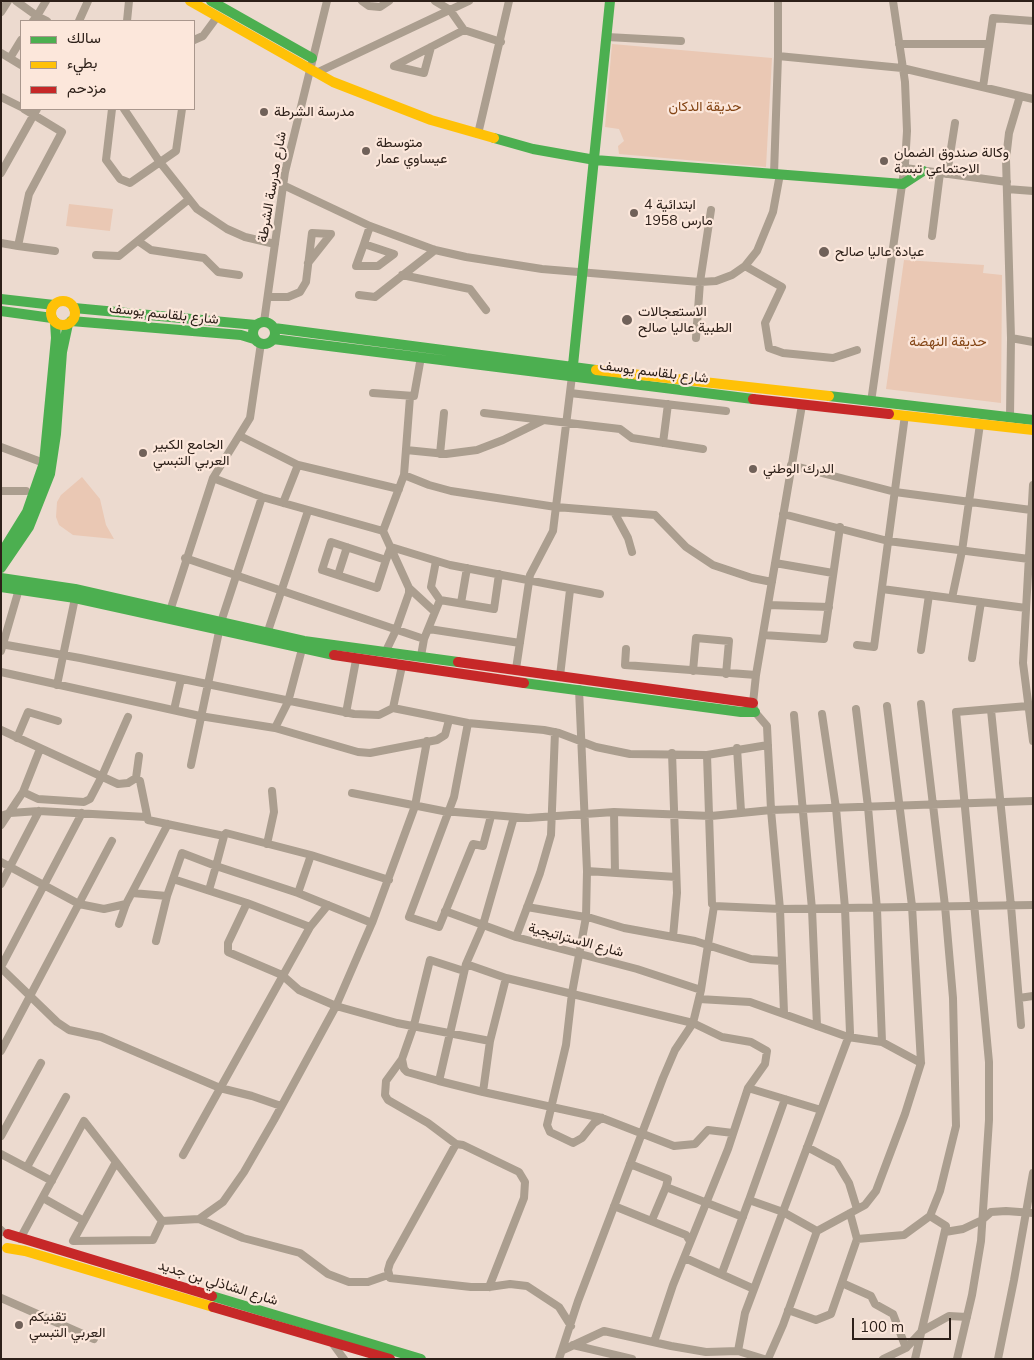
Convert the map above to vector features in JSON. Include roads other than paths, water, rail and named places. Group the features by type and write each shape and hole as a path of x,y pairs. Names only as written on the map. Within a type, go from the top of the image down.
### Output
{"main road":[{"path":"190,1 312,71 401,110 533,149 595,160 903,184 922,171"},
{"path":"211,1 312,58"},
{"path":"572,371 584,272 610,1"},
{"path":"1,299 54,304 66,301 74,308 74,315 62,352 56,434 50,474 29,527 1,568"},
{"path":"1,554 27,512 35,494 44,463 56,338 51,311 54,304"},
{"name":"شارع بلقاسم يوسف","path":"74,308 260,324"},
{"path":"1,311 53,320 61,325 70,323"},
{"name":"شارع بلقاسم يوسف","path":"70,323 100,322 241,335 258,341"},
{"path":"260,324 273,334 267,343 258,341 253,332 260,324"},
{"name":"شارع بلقاسم يوسف","path":"273,334 572,371 802,405 1033,430"},
{"name":"شارع بلقاسم يوسف","path":"273,334 421,357 572,371 1033,420"},
{"path":"1,578 75,589 220,626 302,650 356,660 741,712 754,707"},
{"path":"1,587 168,614"},
{"path":"220,626 385,653 516,669 754,707"},
{"path":"3,1232 10,1242 4,1249"},
{"name":"شارع الشاذلي بن جديد","path":"3,1232 20,1239 330,1335 390,1359"},
{"name":"شارع الشاذلي بن جديد","path":"4,1249 25,1251 421,1359"}],"street":[{"path":"1,12 8,1"},
{"path":"16,1 35,18 46,1"},
{"path":"79,20 88,1"},
{"path":"127,20 129,1"},
{"name":"شارع مدرسة الشرطة","path":"260,324 268,297 282,185 312,71 312,58 328,1"},
{"path":"362,1 369,6 380,7 389,1"},
{"path":"436,1 448,6 464,30 501,42"},
{"path":"312,71 437,16 448,6 469,1"},
{"path":"478,134 501,42 509,1"},
{"path":"282,185 370,226 435,250 502,264 700,282 732,275 745,266 757,250 766,231 777,197 778,1"},
{"path":"871,402 905,168 907,110 893,1"},
{"path":"195,40 203,36 217,17"},
{"path":"983,87 993,18 1033,21"},
{"path":"431,47 424,73 394,66 464,30"},
{"path":"607,37 681,41"},
{"path":"10,58 20,42"},
{"path":"899,44 989,44"},
{"path":"1,53 20,64"},
{"path":"778,56 902,68 1033,99"},
{"path":"1010,417 1011,338 1007,147 1020,96"},
{"path":"1,97 20,106"},
{"path":"112,110 106,160 120,179 130,183 171,154 178,146 182,110"},
{"path":"125,110 159,161 197,209 227,229 245,237 275,244"},
{"path":"1,173 36,112 62,132 29,194 18,246"},
{"path":"932,236 943,174 955,123"},
{"path":"905,168 1033,191"},
{"path":"96,255 119,256 188,200"},
{"path":"696,338 700,282 711,210"},
{"path":"364,244 394,254 378,266 356,266 370,226"},
{"path":"138,241 151,250 204,258 218,272 238,274"},
{"path":"1,243 55,251"},
{"path":"359,295 375,297 435,250"},
{"path":"268,297 288,298 300,292 306,282 308,263"},
{"path":"745,266 782,287 765,323 770,348 783,353 833,358 858,350"},
{"path":"402,275 470,289 486,310"},
{"path":"1011,338 1033,342"},
{"path":"168,614 185,558 214,478 240,436 252,412 258,341"},
{"path":"373,393 410,397 416,394 421,357"},
{"path":"516,669 529,579 551,538 572,371"},
{"path":"570,392 726,411"},
{"path":"410,397 404,475 383,531 409,588 435,612"},
{"path":"663,443 668,404"},
{"path":"784,1013 780,909 771,810 767,726 754,707 756,675 802,405"},
{"path":"440,454 444,413"},
{"path":"484,413 620,429 632,438 703,449"},
{"path":"857,644 874,647 905,415"},
{"path":"406,450 440,454 459,453 490,446 544,420"},
{"path":"952,598 962,551 980,424"},
{"path":"240,436 298,465 399,489"},
{"path":"1,447 44,463"},
{"path":"283,503 298,465"},
{"path":"791,465 895,492 1032,510"},
{"path":"404,475 451,491 556,507 655,516 686,547 713,565 745,576 772,582"},
{"path":"214,478 262,497 383,531"},
{"path":"1033,485 1023,663 1033,741"},
{"path":"1,500 3,492 26,492"},
{"path":"191,766 206,684 220,626 262,497"},
{"path":"267,634 308,511"},
{"path":"614,512 628,538 632,552"},
{"path":"783,514 840,527 888,541 1029,559"},
{"path":"763,635 824,639 840,527"},
{"path":"386,560 332,542 322,570 377,588 391,547"},
{"path":"338,575 347,547"},
{"path":"391,547 436,561 467,568 529,579 570,590 600,594"},
{"path":"185,558 424,639"},
{"path":"436,561 431,587 440,600 494,609 500,574"},
{"path":"775,563 834,573"},
{"path":"461,603 467,568"},
{"path":"385,653 396,630 409,588"},
{"path":"19,589 2,647 63,655 346,713 379,715 394,708 468,723 555,732 581,742 630,754 707,754 737,748 768,745"},
{"path":"882,589 1026,608"},
{"path":"560,676 570,590"},
{"path":"921,650 929,595"},
{"path":"57,685 75,598"},
{"path":"421,656 424,639 440,600"},
{"path":"972,658 981,602"},
{"path":"768,605 829,607"},
{"path":"429,629 520,643"},
{"path":"693,671 696,638 729,641 726,674"},
{"path":"1024,648 1033,649"},
{"path":"626,649 625,665 756,675"},
{"path":"275,728 288,702 302,650"},
{"path":"346,713 356,660"},
{"path":"394,708 402,666"},
{"path":"1,672 200,716 275,728 358,752 386,751 437,740 445,735 449,720"},
{"path":"174,710 181,679"},
{"path":"579,689 587,871 586,917 572,993 566,1045 547,1120 548,1129 573,1143 582,1138 594,1123 602,1118"},
{"path":"857,1239 904,1235 930,1216 940,1191 956,1126 955,1026 945,906 921,704"},
{"path":"768,1359 817,1231 865,1205 876,1191 905,1114 921,1063 912,906 887,706"},
{"path":"957,1359 982,1241 989,1120 989,1062 976,907 956,712 1028,706"},
{"path":"856,709 868,807 877,909 882,1042"},
{"path":"991,710 1021,1024"},
{"path":"17,738 28,712 58,721"},
{"path":"738,1351 745,1313 848,1037 845,908 836,808 822,714"},
{"path":"794,715 812,909 817,1026"},
{"path":"23,792 38,798 84,802 90,799 128,717"},
{"path":"468,723 454,797 409,916 439,927 473,844 483,846 491,816"},
{"path":"1,730 123,785 136,778"},
{"path":"516,937 540,873 551,835 555,732"},
{"path":"199,1219 230,1194 282,1106 336,1006 389,880 415,806 427,741"},
{"path":"1,825 23,792 40,748"},
{"path":"737,748 741,811"},
{"path":"672,753 676,878 673,937"},
{"path":"559,1359 641,1135 675,1050 692,1023 699,999 714,906 712,904 711,816 707,754"},
{"path":"139,756 136,778 141,786 148,820 224,836 226,833 311,855 389,880"},
{"path":"266,844 274,812 272,791"},
{"path":"352,793 448,812 514,817 553,817 614,812 711,816 741,811 933,806 1033,801"},
{"path":"1,816 10,813 39,811 146,816"},
{"path":"1,884 39,811"},
{"path":"614,812 615,873"},
{"path":"82,813 1,968 57,1022 69,1030 101,1037 220,1088 282,1106"},
{"path":"439,1081 464,967 483,925 514,817"},
{"path":"119,924 126,904 168,824"},
{"path":"209,890 224,836"},
{"path":"1,1051 112,841"},
{"path":"156,941 167,896 182,852 216,866 298,893 372,923"},
{"path":"298,893 311,855"},
{"path":"1,862 79,904 104,909 126,904"},
{"path":"587,871 676,878"},
{"path":"173,879 247,903 310,927"},
{"path":"132,893 167,896"},
{"path":"247,903 228,943 228,952 282,975 291,985 299,990 336,1006 397,1023 490,1041"},
{"path":"183,1155 282,975 310,927 328,905"},
{"path":"714,906 780,909 877,909 912,906 976,907 1033,905"},
{"path":"527,907 586,917 624,928 673,937 751,959 781,961"},
{"name":"شارع الاستراتيجية","path":"445,911 516,937 580,953 701,990"},
{"path":"488,1287 524,1198 525,1182 519,1172 463,1145 456,1144 428,1122 388,1100 385,1096 386,1081 402,1059 414,1025 430,960 692,1023 722,1037 751,1042 767,1051 765,1064 748,1088 734,1133 690,1241 654,1342"},
{"path":"483,1092 490,1041 506,978"},
{"path":"1019,998 1033,996"},
{"path":"699,999 750,1002 848,1037 882,1042 921,1063"},
{"path":"402,1059 404,1070 407,1072 483,1092 602,1118 641,1135 674,1146 695,1144 708,1130 734,1133"},
{"path":"1,1136 42,1063"},
{"path":"748,1088 821,1110"},
{"path":"27,1167 66,1097"},
{"path":"722,1273 785,1099"},
{"path":"20,1239 84,1121 162,1221"},
{"path":"388,1275 390,1263 456,1144"},
{"path":"788,1310 816,1320 831,1314 857,1239 849,1183 837,1163 807,1148"},
{"path":"2,1155 52,1181"},
{"path":"116,1162 73,1241 153,1240 162,1221"},
{"path":"630,1164 668,1178 652,1220"},
{"path":"998,1359 1030,1212 1033,1173"},
{"path":"666,1187 743,1217"},
{"path":"43,1198 84,1221"},
{"path":"749,1200 783,1212 817,1231"},
{"path":"614,1206 686,1235 690,1241"},
{"path":"945,1232 963,1229 982,1220 991,1212 1030,1212"},
{"path":"915,1359 946,1226 930,1216"},
{"path":"162,1221 199,1219 236,1236 300,1253 328,1274 349,1282 368,1282 388,1275"},
{"path":"685,1258 722,1273 754,1290"},
{"path":"388,1275 395,1280 488,1287 517,1284 536,1290 558,1307 570,1326"},
{"path":"842,1283 871,1296 874,1304 893,1314 906,1348"},
{"path":"1,1298 94,1339"},
{"path":"883,1359 906,1348 922,1331 949,1316 967,1317"},
{"path":"563,1350 604,1331 715,1355 738,1351 764,1359"},
{"path":"330,1335 344,1359"},
{"path":"573,1345 632,1359"}],"place":[{"name":"مدرسة الشرطة","path":"264,112"},
{"name":"متوسطة عيساوي عمار","path":"366,151"},
{"name":"وكالة صندوق الضمان الاجتماعي تبسة","path":"884,161"},
{"name":"ابتدائية 4 مارس 1958","path":"634,213"},
{"name":"عيادة عاليا صالح","path":"824,252"},
{"name":"الاستعجالات الطبية عاليا صالح","path":"627,320"},
{"name":"الجامع الكبير العربي التبسي","path":"143,453"},
{"name":"الدرك الوطني","path":"753,469"},
{"name":"تقنيكم العربي التبسي","path":"19,1325"}],"park label":[{"name":"حديقة الدكان","path":"705,107"},
{"name":"حديقة النهضة","path":"948,342"}]}
